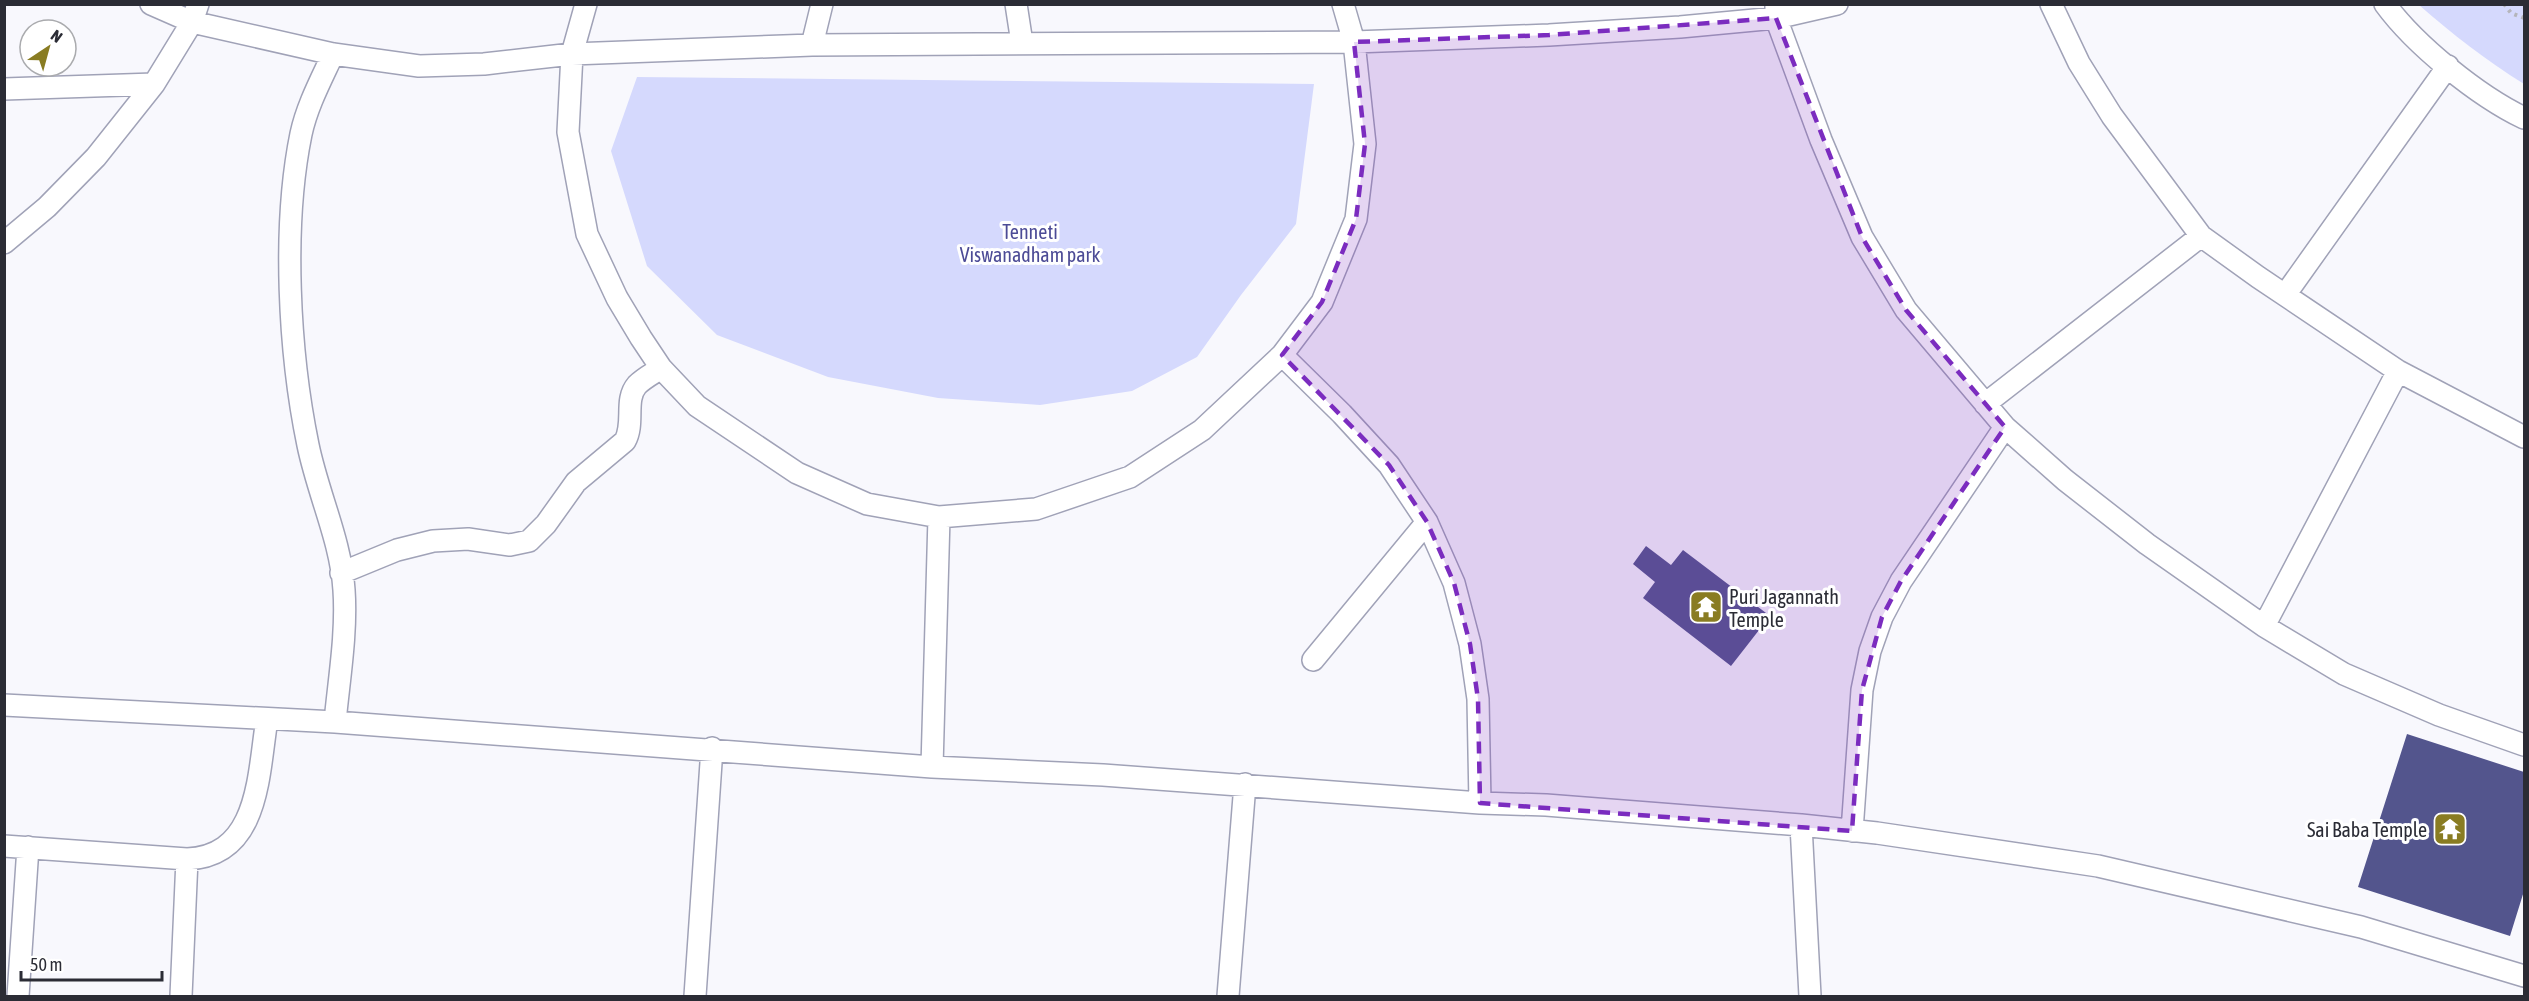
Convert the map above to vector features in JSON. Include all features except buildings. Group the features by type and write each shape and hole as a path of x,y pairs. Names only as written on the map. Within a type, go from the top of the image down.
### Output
{"street":[{"path":"151,4 195,13 333,54 419,66 484,64 572,54 812,45 1354,42 1549,35 1680,27 1776,11 1837,4"},
{"path":"586,4 572,54 568,132 587,234 617,298 661,368 697,406 797,473 867,504 939,517 1036,509 1130,477 1203,430 1282,355 1322,303 1356,219 1365,144 1354,42 1343,4"},
{"path":"812,45 822,4"},
{"path":"1016,4 1022,43"},
{"path":"2051,4 2079,63 2112,116 2201,236 2398,371 2524,437"},
{"path":"2385,4 2399,23 2448,66 2483,93 2524,118"},
{"path":"1776,11 1821,140 1862,237 1906,310 2005,427 2065,480 2147,544 2264,626 2344,674 2439,715 2524,745"},
{"path":"4,243 47,207 96,157 154,84 195,13"},
{"path":"333,54 309,108 301,133 291,223 292,327 308,445 341,573 344,613 336,722"},
{"path":"2285,295 2448,66"},
{"path":"4,88 154,84"},
{"path":"1985,404 2201,236"},
{"path":"1282,355 1342,414 1389,465 1427,522 1454,583 1470,644 1479,699 1480,803"},
{"path":"341,573 398,550 433,541 468,540 510,545 529,541 546,524 576,482 625,441 629,433 632,392 639,383 661,368"},
{"path":"2264,626 2398,371"},
{"path":"1852,831 1862,690 1870,651 1882,617 1901,581 2005,427"},
{"path":"932,766 939,517"},
{"path":"1313,660 1427,522"},
{"path":"4,705 336,722 932,766 1245,784 1801,825 2098,866 2361,927 2524,976"},
{"path":"4,846 187,859 201,858 218,850 232,840 246,824 255,798 267,719"},
{"path":"695,996 712,748"},
{"path":"1228,996 1245,784"},
{"path":"1801,825 1810,996"},
{"path":"14,982 28,847"},
{"path":"181,996 187,859"}],"path":[{"path":"2504,4 2511,13 2524,18"}],"highlighted area":[{"path":"1776,18 1862,237 1906,310 2005,427 1901,581 1882,617 1862,690 1852,831 1480,803 1478,699 1470,644 1454,583 1427,522 1389,465 1282,355 1322,302 1356,219 1365,144 1354,42 1549,35"}],"green space":[{"path":"2419,5 2524,5 2524,84 2470,47"},
{"name":"Tenneti Viswanadham park","path":"637,77 1314,84 1296,224 1197,357 1132,391 1040,405 938,398 828,377 717,335 647,266 611,151"}],"place":[{"name":"Puri Jagannath Temple","path":"1706,607"},
{"name":"Sai Baba Temple","path":"2450,829"}]}
